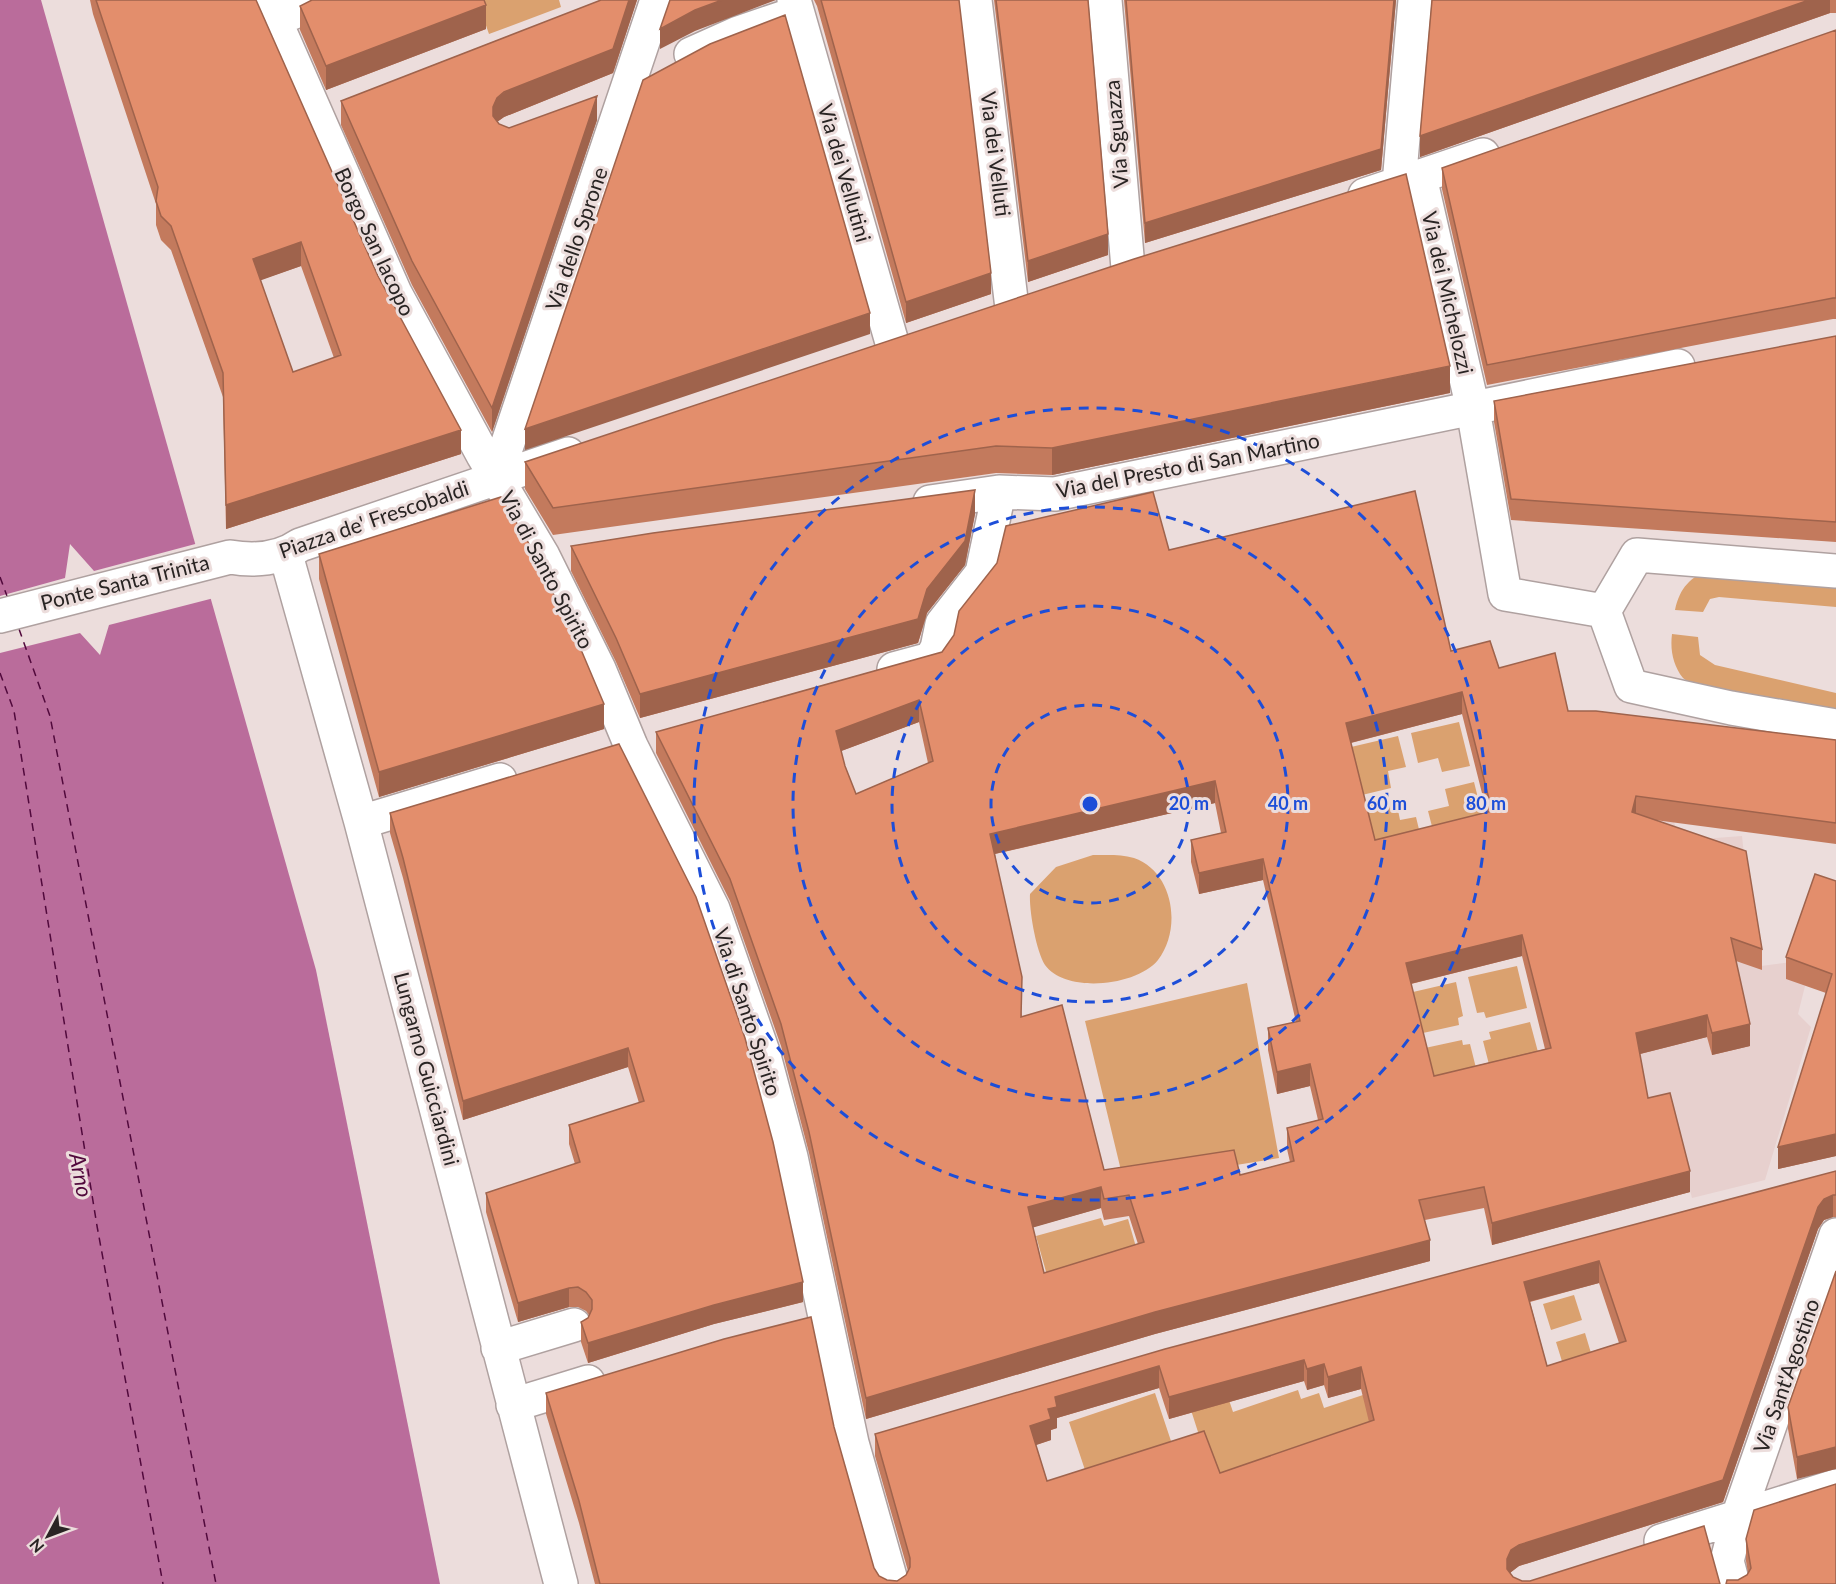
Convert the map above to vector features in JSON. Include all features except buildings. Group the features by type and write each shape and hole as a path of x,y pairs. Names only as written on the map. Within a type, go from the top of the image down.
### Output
{"street":[{"path":"271,10 323,0"},
{"name":"Via dello Sprone","path":"496,478 657,0"},
{"name":"Via dei Velluti","path":"975,0 1012,308"},
{"name":"Via Sguazza","path":"1105,0 1128,268"},
{"name":"Via dei Michelozzi","path":"1415,0 1410,180 1473,409 1505,594 1604,611"},
{"path":"588,104 628,87 702,48 796,6"},
{"name":"Via dei Vellutini","path":"796,6 893,346"},
{"name":"Borgo San Iacopo","path":"271,10 331,108 395,293 496,478"},
{"path":"1331,205 1516,143"},
{"path":"1097,279 1162,258"},
{"path":"979,319 1044,297"},
{"path":"861,357 926,336"},
{"name":"Via del Presto di San Martino","path":"897,506 999,492 1055,494 1712,360"},
{"name":"Piazza de' Frescobaldi","path":"240,559 286,555 300,545 598,444"},
{"name":"Via di Santo Spirito","path":"496,478 558,554 599,669 629,741 713,909 742,988 763,1052 791,1157 810,1319 868,1438 892,1584"},
{"path":"863,677 931,660 937,648 942,624 982,573 999,492"},
{"name":"Lungarno Guicciardini","path":"286,555 361,822 561,1584"},
{"path":"1836,571 1637,555 1604,611 1631,686 1731,708 1836,726"},
{"name":"Ponte Santa Trinita","path":"0,616 240,559"},
{"path":"361,822 523,773"},
{"name":"Via Sant'Agostino","path":"1733,1584 1727,1561 1738,1517 1836,1235"},
{"path":"498,1348 574,1325"},
{"path":"513,1405 621,1372"},
{"path":"1632,1550 1836,1486"}],"shaded area":[{"path":"477,0 559,0 561,7 489,34"},
{"path":"1711,568 1836,581 1836,607 1719,597 1710,599 1703,612 1675,610 1687,584"},
{"path":"1672,634 1698,637 1700,655 1715,665 1836,693 1836,720 1755,702 1692,683 1683,678 1675,663 1671,646"},
{"path":"1459,722 1470,766 1442,772 1438,758 1418,763 1411,733"},
{"path":"1398,736 1406,767 1388,771 1391,788 1362,795 1351,747"},
{"path":"1474,782 1486,830 1436,842 1428,811 1449,806 1445,789"},
{"path":"1642,785 1671,815 1677,830 1687,831 1688,840 1742,836 1750,910 1761,966 1792,962 1805,986 1798,1014 1811,1027 1765,1180 1692,1198 1670,1115 1648,1119 1636,1055"},
{"path":"1396,800 1400,820 1416,817 1423,846 1378,857 1366,806"},
{"path":"1093,855 1129,857 1148,865 1166,888 1170,903 1172,918 1170,933 1166,947 1158,960 1148,969 1119,981 1084,983 1055,974 1045,965 1036,941 1030,894 1056,867"},
{"path":"1517,966 1527,1008 1486,1018 1484,1012 1477,1013 1468,977"},
{"path":"1456,982 1463,1016 1458,1018 1459,1025 1423,1033 1413,992"},
{"path":"1247,983 1279,1158 1124,1183 1085,1021"},
{"path":"1530,1022 1542,1067 1493,1080 1483,1041 1491,1039 1489,1032"},
{"path":"1462,1040 1463,1045 1470,1044 1480,1084 1436,1095 1425,1048"},
{"path":"1101,1218 1104,1226 1128,1219 1140,1261 1050,1286 1036,1236"},
{"path":"1574,1295 1582,1320 1551,1330 1543,1304"},
{"path":"1585,1333 1594,1363 1565,1371 1556,1342"},
{"path":"1298,1390 1301,1399 1319,1393 1324,1408 1375,1391 1414,1418 1190,1502 1206,1457 1190,1407 1227,1394 1233,1412"},
{"path":"1155,1393 1175,1453 1089,1482 1069,1422"}],"water":[{"name":"Arno","path":"0,0 41,0 316,970 440,1584 0,1584"}],"pier":[{"path":"199,543 214,598 109,625 100,655 80,633 0,653 0,596 65,578 70,544 94,571"}],"ferry route":[{"path":"0,577 7,596"},
{"path":"19,629 50,716 216,1584"},
{"path":"0,673 14,711 97,1226 163,1584"}]}
